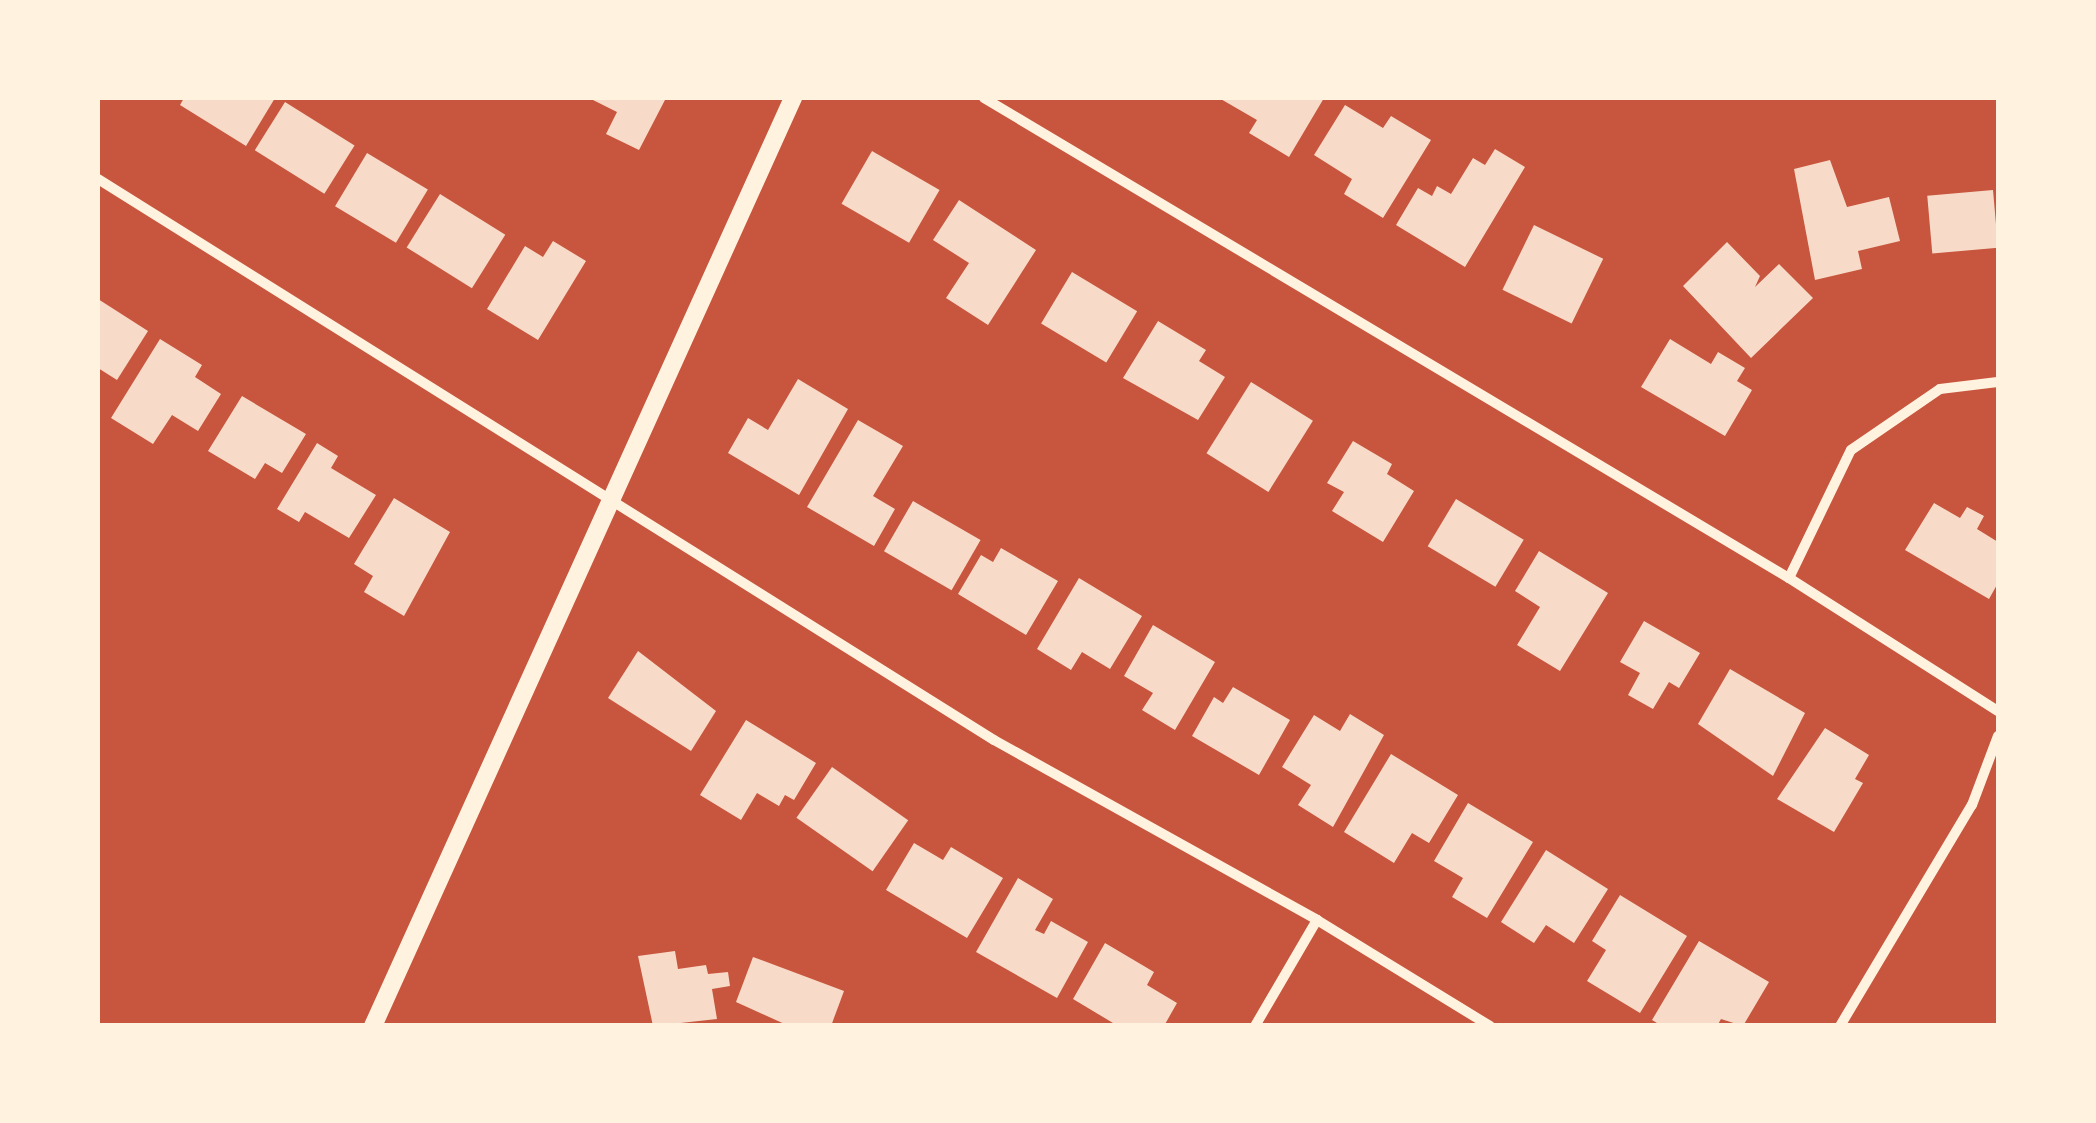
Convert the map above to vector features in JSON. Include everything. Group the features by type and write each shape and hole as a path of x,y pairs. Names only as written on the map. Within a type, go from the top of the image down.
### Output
{"street":[{"path":"373,1026 793,98"},
{"path":"984,98 1789,578 1998,710"},
{"path":"98,179 994,740 1317,920 1490,1026"},
{"path":"1789,578 1851,450 1940,389 1998,382"},
{"path":"1840,1026 1972,805 1998,736"},
{"path":"1255,1026 1317,920"}],"building":[{"path":"184,98 275,98 246,146 180,105"},
{"path":"589,98 666,98 639,150 606,134 617,112"},
{"path":"1219,98 1324,98 1289,157 1249,133 1257,120"},
{"path":"285,102 355,145 324,194 255,150"},
{"path":"1345,105 1383,128 1391,116 1431,140 1383,218 1344,194 1352,179 1314,155"},
{"path":"1495,149 1525,167 1465,267 1396,225 1418,188 1432,196 1437,186 1451,194 1473,158 1485,165"},
{"path":"872,151 940,190 909,243 842,204"},
{"path":"367,153 428,190 396,243 335,206"},
{"path":"1830,160 1847,207 1889,197 1900,241 1858,251 1862,269 1815,280 1794,169"},
{"path":"1993,190 1998,248 1932,254 1927,196"},
{"path":"440,194 505,235 472,288 407,247"},
{"path":"959,200 1036,250 988,325 946,298 969,263 933,240"},
{"path":"1534,225 1603,259 1572,323 1502,290"},
{"path":"553,241 586,261 538,340 487,309 525,246 543,257"},
{"path":"1727,242 1760,276 1755,287 1779,264 1813,298 1751,358 1683,286"},
{"path":"1072,272 1137,311 1106,363 1041,323"},
{"path":"98,299 148,331 117,380 98,368"},
{"path":"1158,321 1206,350 1199,361 1225,377 1198,420 1123,378"},
{"path":"160,339 202,365 195,377 221,394 198,431 172,415 153,444 111,418"},
{"path":"1670,339 1711,364 1718,352 1745,368 1737,381 1752,390 1725,436 1641,387"},
{"path":"798,379 848,409 799,495 728,453 748,418 768,430"},
{"path":"1251,382 1313,421 1268,492 1206,453"},
{"path":"242,396 306,434 282,473 265,463 255,479 208,451"},
{"path":"858,420 903,446 873,496 895,509 874,546 807,507"},
{"path":"1353,441 1392,464 1387,474 1414,491 1383,542 1332,511 1344,492 1327,483"},
{"path":"317,443 338,456 331,468 376,495 349,538 305,512 299,522 277,509"},
{"path":"394,498 450,532 404,616 364,592 373,576 354,564"},
{"path":"1456,499 1524,540 1495,587 1428,546"},
{"path":"913,501 981,540 952,590 884,551"},
{"path":"1934,503 1960,518 1967,507 1984,516 1977,529 1998,542 1998,583 1989,599 1905,550"},
{"path":"1001,548 1058,581 1026,635 958,594 981,555 993,562"},
{"path":"1539,551 1608,593 1560,671 1517,645 1540,607 1515,591"},
{"path":"1079,578 1142,616 1110,669 1082,652 1071,670 1037,649"},
{"path":"1644,621 1700,653 1679,688 1669,682 1653,709 1628,695 1640,673 1620,662"},
{"path":"1153,625 1215,662 1175,730 1142,710 1153,693 1124,676"},
{"path":"638,651 716,711 691,751 608,698"},
{"path":"1730,669 1805,713 1773,776 1698,724"},
{"path":"1233,687 1290,720 1259,775 1192,736 1214,697 1223,703"},
{"path":"1350,714 1384,735 1333,827 1298,805 1311,785 1282,767 1314,715 1340,731"},
{"path":"746,720 816,763 794,800 785,795 779,806 757,793 741,820 700,795"},
{"path":"1825,728 1869,755 1855,779 1863,783 1834,832 1777,799"},
{"path":"1391,754 1458,795 1429,843 1412,833 1394,863 1344,832"},
{"path":"832,767 908,820 873,871 796,818"},
{"path":"1468,803 1533,842 1487,918 1452,897 1463,878 1434,861"},
{"path":"914,843 943,860 951,847 1003,878 967,938 886,890"},
{"path":"1546,850 1608,889 1574,943 1546,925 1534,943 1501,922"},
{"path":"1018,878 1053,899 1035,930 1044,934 1051,921 1088,942 1057,998 976,952"},
{"path":"1620,895 1687,936 1640,1013 1587,981 1606,950 1592,941"},
{"path":"1699,941 1769,982 1743,1026 1721,1019 1717,1026 1662,1026 1652,1020"},
{"path":"1105,943 1154,972 1147,985 1177,1003 1164,1026 1118,1026 1073,999"},
{"path":"675,951 678,969 706,965 708,974 728,972 730,986 712,989 717,1019 653,1026 638,956"},
{"path":"753,957 844,991 831,1026 789,1026 736,1002"}]}
